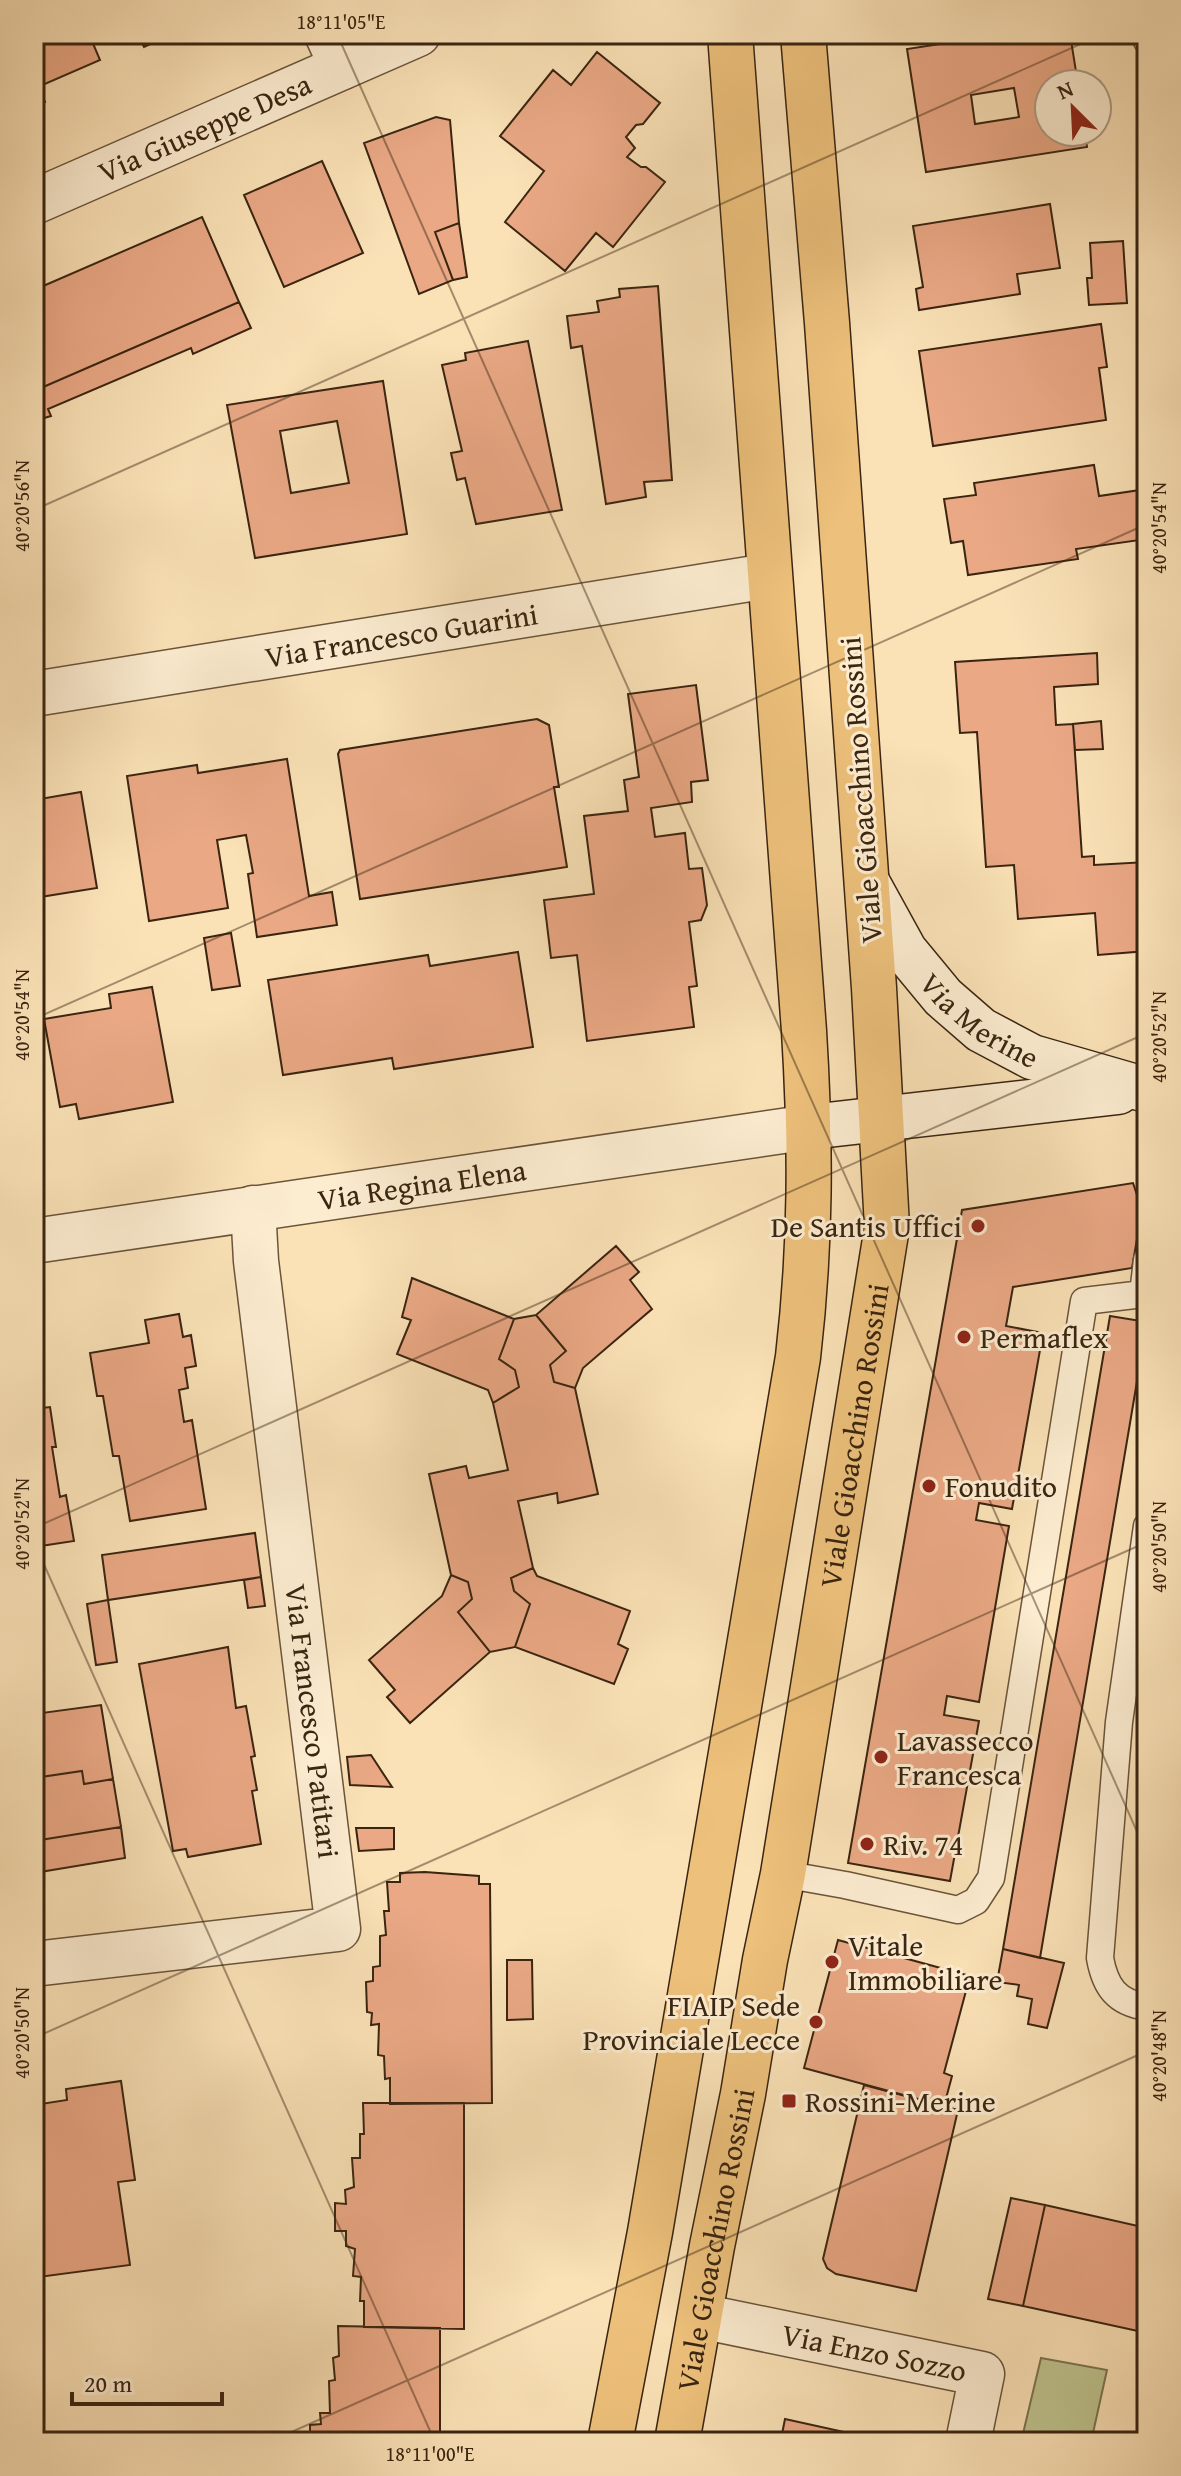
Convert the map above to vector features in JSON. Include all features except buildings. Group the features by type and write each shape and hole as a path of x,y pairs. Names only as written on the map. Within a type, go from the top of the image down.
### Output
{"main road":[{"path":"610,2442 650,2232 798,1357 807,1279 810,1127 730,34"},
{"name":"Viale Gioacchino Rossini","path":"677,2442 783,1874 887,1227 867,882 803,34"}],"street":[{"name":"Via Giuseppe Desa","path":"34,202 334,51 418,34"},
{"name":"Via Francesco Guarini","path":"34,694 768,576"},
{"name":"Via Merine","path":"867,882 905,951 943,997 981,1030 1032,1057 1145,1089"},
{"name":"Via Merine","path":"810,1127 1145,1089"},
{"name":"Via Regina Elena","path":"34,1241 810,1127"},
{"name":"Via Francesco Patitari","path":"34,1964 338,1929 256,1261 253,1208"},
{"name":"Via Enzo Sozzo","path":"700,2316 982,2374 968,2442"}],"lane":[{"path":"1146,34 1147,41"},
{"path":"783,1874 958,1910 976,1901 991,1878 1084,1301 1143,1294 1147,1260"},
{"path":"1145,2008 1115,1995 1104,1978 1100,1958 1119,1722 1147,1526"}],"green space":[{"path":"1041,2358 1107,2370 1091,2442 1021,2442"}],"place":[{"name":"De Santis Uffici","path":"978,1226"},
{"name":"Permaflex","path":"964,1337"},
{"name":"Fonudito","path":"929,1486"},
{"name":"Lavassecco Francesca","path":"881,1757"},
{"name":"Riv. 74","path":"867,1844"},
{"name":"Vitale Immobiliare","path":"832,1962"},
{"name":"FIAIP Sede Provinciale Lecce","path":"816,2022"},
{"name":"Rossini-Merine","path":"789,2101"}]}
